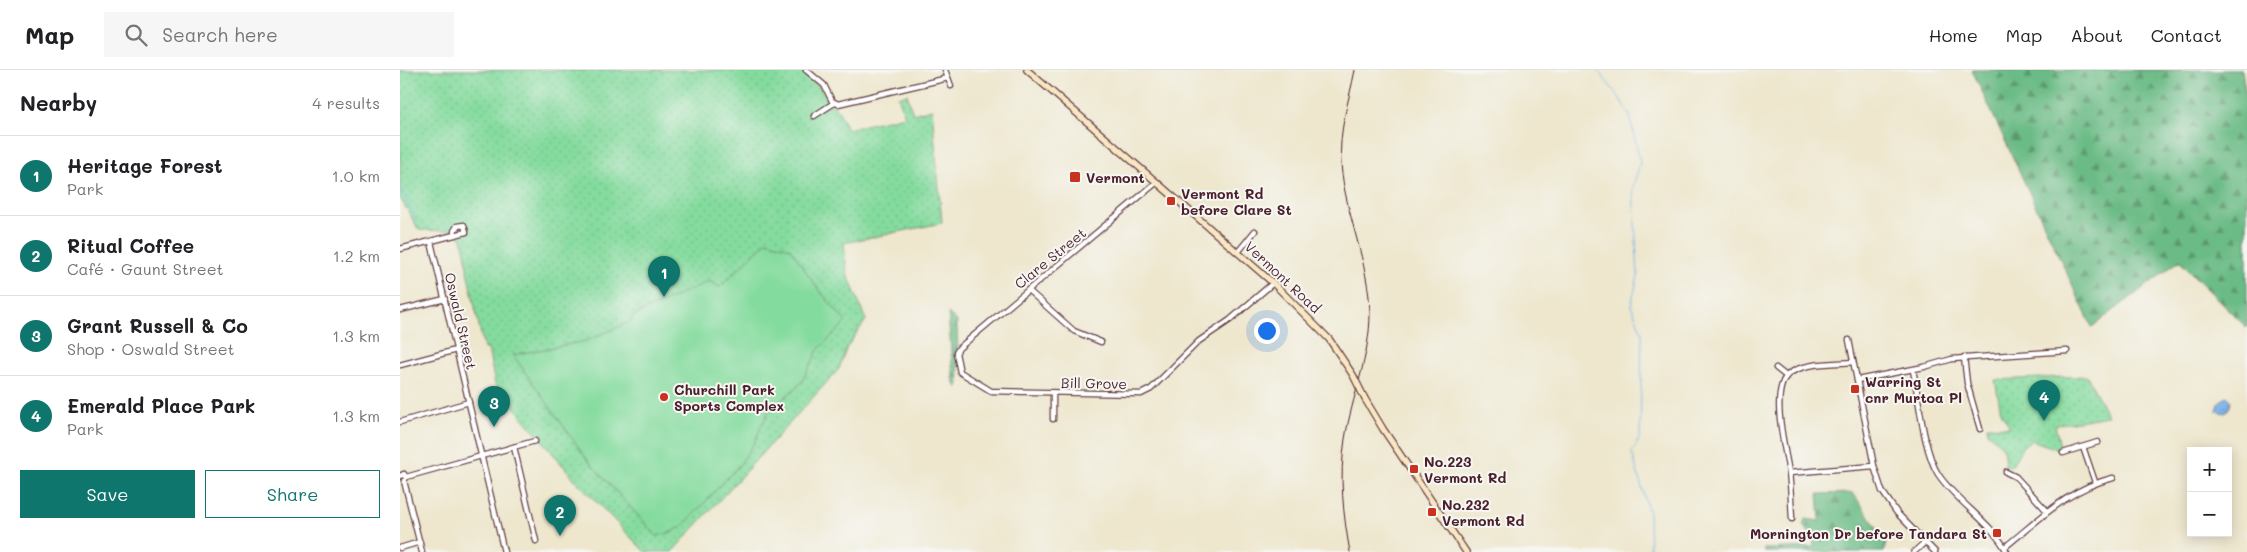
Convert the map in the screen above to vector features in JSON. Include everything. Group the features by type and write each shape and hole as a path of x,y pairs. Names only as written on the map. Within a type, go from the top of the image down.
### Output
{"street":[{"path":"806,70 824,85 834,103"},
{"path":"945,70 951,86"},
{"name":"Vermont Road","path":"1027,70 1273,283 1329,339 1383,430 1466,552"},
{"path":"814,116 834,103 840,104 948,78"},
{"name":"Clare Street","path":"957,350 1157,182"},
{"path":"400,249 431,242 456,235 466,232 464,225 461,225 454,231 456,235"},
{"path":"1238,252 1256,232"},
{"name":"Oswald Street","path":"431,242 504,552"},
{"name":"Bill Grove","path":"957,350 960,372 987,389 1134,395 1146,392 1199,341 1230,320 1273,283"},
{"path":"1028,290 1074,332 1101,342"},
{"path":"400,310 445,299"},
{"path":"1849,340 1874,466 1882,491 1889,502 1935,552"},
{"path":"400,365 456,350"},
{"path":"1857,380 1913,370 1964,357 2066,351"},
{"path":"1964,357 1967,383 1980,429"},
{"path":"1792,519 1780,388 1786,376 1803,367 1853,362"},
{"path":"1776,368 1786,376"},
{"path":"1913,370 1934,466 1947,486 2006,550 2048,510 2073,492 2095,482 2113,478"},
{"path":"1052,419 1053,393"},
{"path":"400,422 469,402"},
{"path":"402,477 535,441"},
{"path":"2063,453 2098,442"},
{"path":"514,447 536,541"},
{"path":"2083,447 2095,482"},
{"path":"1789,473 1874,466"},
{"path":"400,468 422,552"},
{"path":"2006,472 2016,477 2048,510"},
{"path":"400,548 420,542"},
{"path":"1914,552 1925,542"}],"green space":[{"path":"400,70 801,70 819,86 829,103 838,110 847,129 905,116 898,97 907,94 913,114 932,109 942,223 844,243 847,273 866,320 847,347 839,369 672,552 645,552 575,480 495,384 488,349 484,349 467,271 462,238 451,231 419,230 400,198"},
{"path":"1972,70 2242,70 2247,104 2247,328 2179,261 2092,327"},
{"name":"Churchill Park Sports Complex","path":"767,241 790,248 818,289 846,322 818,350 801,383 768,412 754,443 740,464 682,527 657,536 589,462 513,355 586,341 630,322 633,316 709,281 720,287"},
{"path":"948,313 957,321 959,384 957,388 953,378"},
{"path":"2087,376 2108,416 2055,425 2060,446 2057,449 2031,440 2023,446 2011,467 2005,465 2003,447 1988,433 1987,426 2010,427 2001,412 1995,380"},
{"path":"1853,493 1886,541 1884,552 1764,552 1764,549 1814,547 1813,537 1803,526 1805,519 1820,521 1818,494"}],"water":[{"path":"2227,396 2231,400 2230,407 2225,413 2217,411 2218,403"}],"waterway":[{"path":"1597,70 1619,97 1630,116 1640,163 1633,187 1638,276 1631,305 1642,333 1640,437 1632,453 1649,513 1650,552"},
{"path":"400,187 416,220"}],"railway":[{"path":"1350,552 1343,496 1343,453 1348,423 1364,361 1370,313 1366,275 1343,183 1340,152 1345,116 1355,70"}],"place":[{"name":"Vermont","path":"1075,177"},
{"name":"Vermont Rd before Clare St","path":"1171,201"},
{"name":"Heritage Forest","path":"664,297"},
{"name":"Warring St cnr Murtoa Pl","path":"1855,389"},
{"name":"Churchill Park Sports Complex","path":"664,397"},
{"name":"Emerald Place Park","path":"2044,421"},
{"name":"Grant Russell & Co","path":"494,427"},
{"name":"No.223 Vermont Rd","path":"1414,469"},
{"name":"No.232 Vermont Rd","path":"1432,512"},
{"name":"Mornington Dr before Tandara St","path":"1997,533"},
{"name":"Ritual Coffee","path":"560,536"}]}
